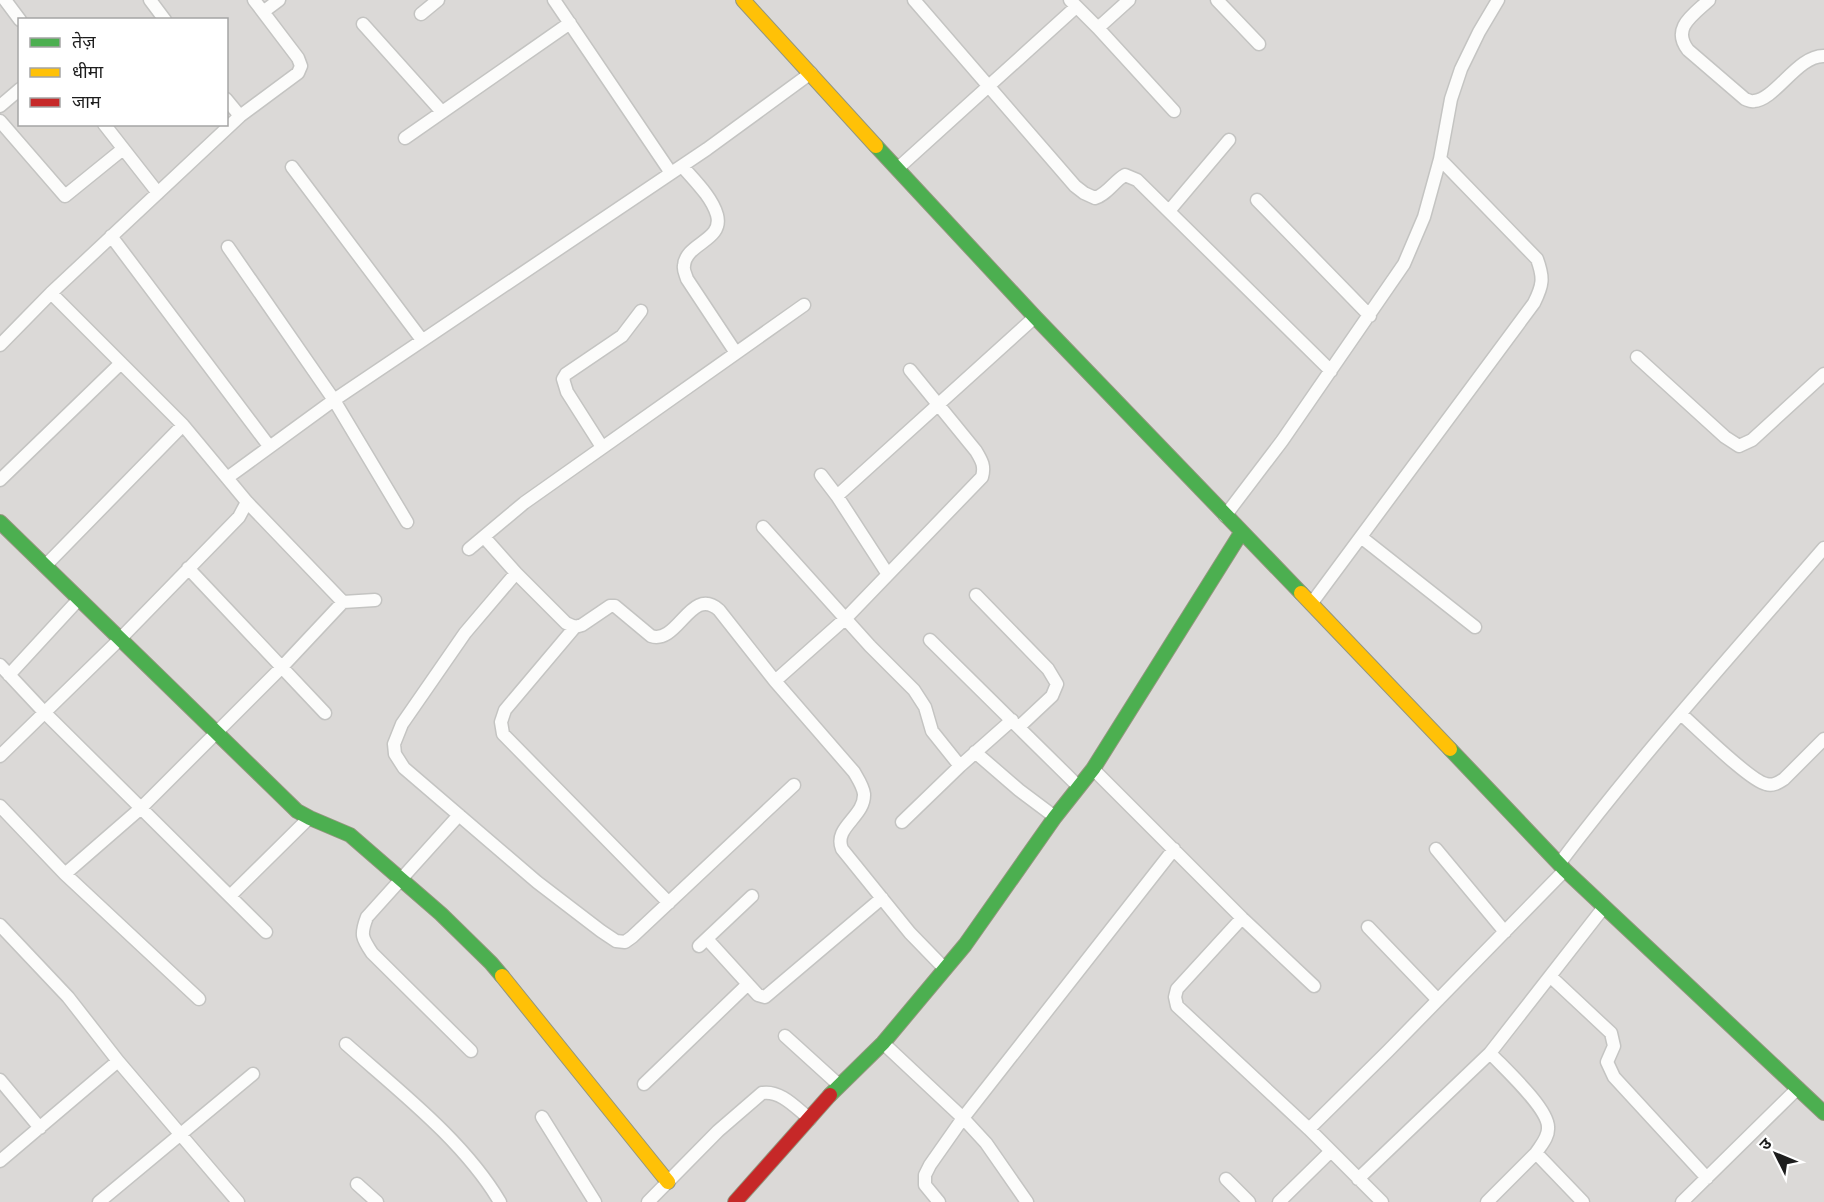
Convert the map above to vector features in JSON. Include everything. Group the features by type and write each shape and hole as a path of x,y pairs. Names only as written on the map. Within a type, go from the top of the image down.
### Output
{"street":[{"path":"5,0 18,18"},
{"path":"150,0 164,18"},
{"path":"0,345 51,293 240,116 298,73 301,66 298,58 254,0"},
{"path":"264,12 279,0"},
{"path":"421,14 438,0"},
{"path":"554,0 671,173"},
{"path":"743,0 897,170 1035,317 1562,867 1824,1113"},
{"path":"914,0 1068,179 1084,193 1095,198 1125,175 1137,180 1331,371"},
{"path":"1098,28 1129,0"},
{"path":"1218,0 1259,44"},
{"path":"1225,516 1282,441 1404,264 1424,217 1440,159 1451,99 1461,69 1498,0"},
{"path":"1709,0 1683,28 1680,35 1682,42 1688,50 1745,99 1754,101 1764,97 1810,59 1824,56"},
{"path":"897,170 1073,4 1174,111"},
{"path":"405,138 570,23"},
{"path":"363,24 442,112"},
{"path":"227,478 334,400 682,166 811,73"},
{"path":"0,106 18,90"},
{"path":"228,101 240,116"},
{"path":"0,121 64,196 123,149"},
{"path":"106,126 158,193"},
{"path":"1169,211 1228,140"},
{"path":"1311,604 1534,303 1541,289 1542,275 1537,259 1440,159"},
{"path":"682,166 711,203 717,214 718,224 715,232 687,255 683,267 687,279 736,353"},
{"path":"292,167 422,340"},
{"path":"1257,200 1370,316"},
{"path":"111,236 269,446"},
{"path":"228,247 334,400 407,522"},
{"path":"51,293 183,425 248,502 343,602"},
{"path":"469,549 524,503 804,305"},
{"path":"602,447 567,392 563,380 566,374 622,336 641,311"},
{"path":"837,496 1035,317"},
{"path":"1636,357 1725,437 1739,446 1752,440 1824,374"},
{"path":"0,480 121,363"},
{"path":"775,681 846,618 982,477 983,462 910,370"},
{"path":"45,566 183,425"},
{"path":"821,475 887,573"},
{"path":"0,756 120,639 239,517 248,502"},
{"path":"0,522 308,819 336,827 350,835 441,914 491,963 668,1182"},
{"path":"763,527 914,690 925,707 932,731 960,766"},
{"path":"735,1202 839,1085 883,1043 965,945 1055,817 1093,769 1241,533"},
{"path":"484,537 566,623 575,627"},
{"path":"1361,537 1475,627"},
{"path":"1309,1129 1505,932 1562,867 1603,806 1824,548"},
{"path":"188,568 325,713"},
{"path":"516,573 459,642 402,724 394,744 395,754 404,768 537,882 616,941 625,942 794,785"},
{"path":"902,822 975,752 1052,696 1057,684 1048,669 976,595"},
{"path":"9,675 79,599"},
{"path":"65,874 141,808 282,667 343,602 375,600"},
{"path":"669,903 503,734 501,722 505,710 575,627 582,625 610,606 615,606 651,636 657,638 665,635 698,605 712,604 854,772 864,794 862,806 841,833 839,842 842,849 910,933 945,969"},
{"path":"930,640 1079,787"},
{"path":"0,665 44,712 266,932"},
{"path":"1682,714 1749,774 1768,785 1777,784 1784,779 1824,739"},
{"path":"975,752 1055,817"},
{"path":"1093,769 1242,918 1314,986"},
{"path":"0,806 65,874 199,999"},
{"path":"459,815 367,917 362,929 362,938 372,953 471,1050"},
{"path":"230,896 308,819"},
{"path":"939,1202 926,1185 925,1176 963,1118 1174,849"},
{"path":"1436,849 1505,932"},
{"path":"752,896 703,943 762,998 882,898"},
{"path":"1358,1179 1490,1053 1604,907"},
{"path":"1242,918 1177,989 1174,997 1177,1005 1309,1129 1382,1202"},
{"path":"1368,927 1438,1000"},
{"path":"2,931 68,997 118,1061 238,1202"},
{"path":"1550,976 1611,1033 1614,1046 1607,1062 1614,1077 1707,1178"},
{"path":"644,1084 748,984"},
{"path":"785,1036 839,1085"},
{"path":"883,1043 963,1118 986,1143 1027,1202"},
{"path":"346,1044 436,1125 472,1163 500,1202"},
{"path":"1487,1202 1536,1153 1549,1129 1544,1113 1490,1053"},
{"path":"0,1161 118,1061"},
{"path":"99,1202 253,1074"},
{"path":"0,1080 40,1128"},
{"path":"1682,1202 1798,1088"},
{"path":"648,1202 718,1131 762,1093 770,1092 782,1096 810,1119"},
{"path":"542,1117 594,1202"},
{"path":"1279,1202 1331,1151"},
{"path":"1536,1153 1583,1202"},
{"path":"1226,1179 1249,1202"},
{"path":"357,1184 377,1202"}],"shaded area":[{"path":"0,0 1824,0 1824,1202 0,1202"}],"traffic: fast":[{"path":"876,146 1035,317 1301,593"},
{"path":"0,522 297,811 350,835 441,914 502,976"},
{"path":"830,1095 883,1043 965,945 1055,817 1093,769 1241,533"},
{"path":"1450,749 1565,870 1824,1113"}],"traffic: slow":[{"path":"743,0 876,146"},
{"path":"1301,593 1450,749"},
{"path":"502,976 668,1182"}],"traffic: jam":[{"path":"735,1202 830,1095"}]}
